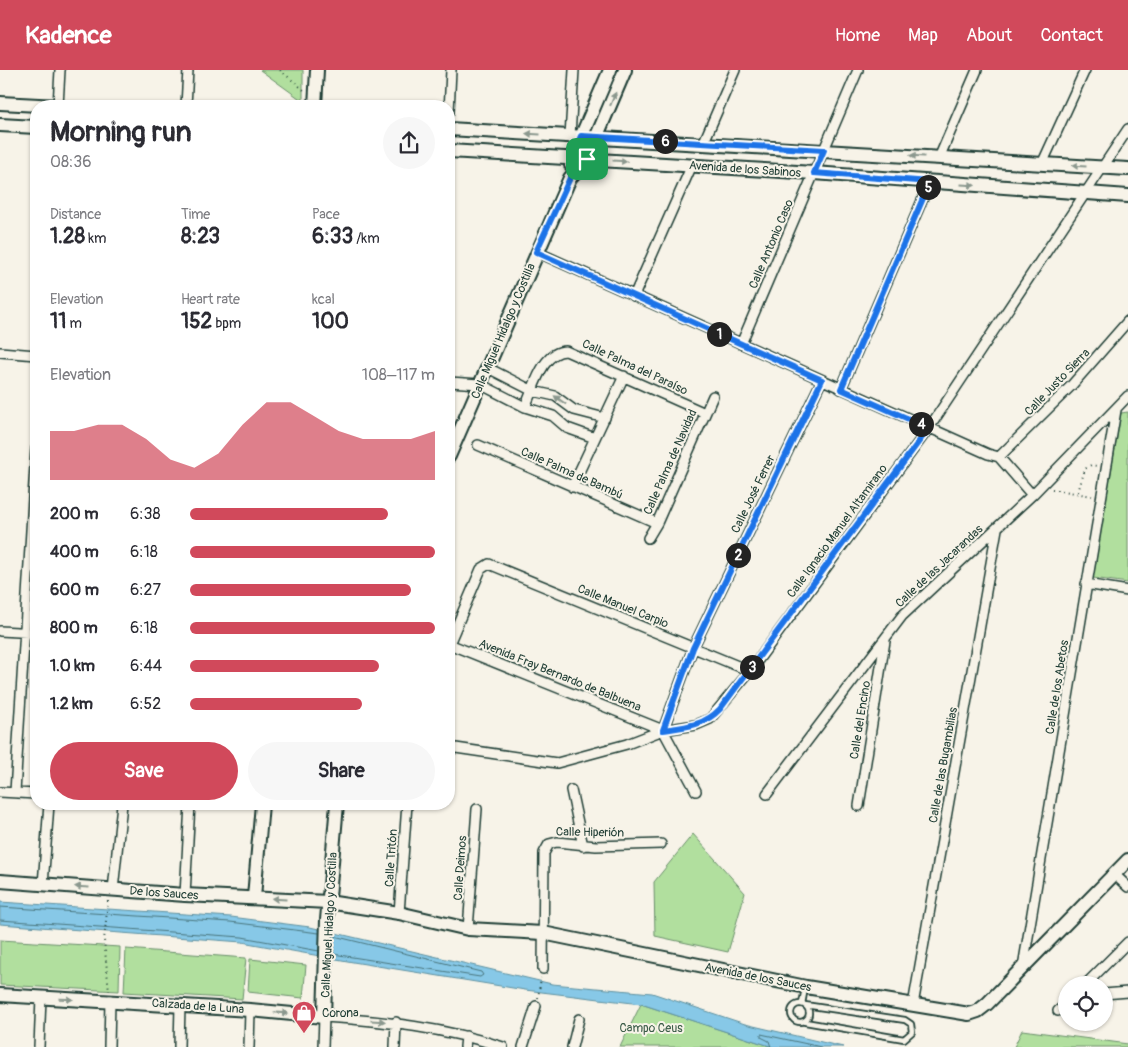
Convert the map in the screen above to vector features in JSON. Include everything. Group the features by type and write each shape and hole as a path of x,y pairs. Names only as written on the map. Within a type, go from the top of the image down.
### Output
{"main road":[{"path":"315,100 317,70"},
{"name":"Calle Miguel Hidalgo y Costilla","path":"570,178 575,136 610,70"},
{"name":"Calle Miguel Hidalgo y Costilla","path":"455,442 536,252 570,178 587,159 625,70"},
{"path":"0,103 30,105"},
{"path":"0,125 30,127"},
{"name":"Avenida de los Sabinos","path":"455,129 1128,169"},
{"name":"Avenida de los Sabinos","path":"455,151 814,173 1128,196"},
{"path":"254,897 261,810"},
{"name":"Calle Miguel Hidalgo y Costilla","path":"324,1017 328,902 336,810"},
{"name":"Avenida de los Sauces","path":"328,902 399,913 468,929 543,933 806,987 966,1014 975,1012 987,1004 1128,860"},
{"name":"De los Sauces","path":"0,881 185,895 328,902"},
{"name":"Calzada de la Luna","path":"0,995 110,1000 324,1017"}],"street":[{"path":"58,100 60,70"},
{"path":"186,100 188,70"},
{"path":"450,100 451,70"},
{"path":"574,70 575,136"},
{"path":"703,144 735,70"},
{"name":"Calle Antonio Caso","path":"741,344 858,70"},
{"path":"939,158 977,70"},
{"path":"1042,164 1085,70"},
{"name":"Calle Ignacio Manuel Altamirano","path":"455,747 557,764 627,744 663,730 696,725 710,719 750,670 929,428 1128,129"},
{"path":"634,296 692,166"},
{"path":"841,389 930,182"},
{"path":"536,252 929,428 999,457 1032,495"},
{"name":"Calle Justo Sierra","path":"999,457 1071,386 1128,321"},
{"name":"Calle Palma del Paraíso","path":"525,407 546,361 551,355 560,351 572,352 705,414"},
{"path":"0,352 30,354"},
{"path":"488,368 533,391 555,396 580,412 604,418"},
{"path":"572,487 624,376"},
{"name":"Calle José Ferrer","path":"663,730 693,648 822,380"},
{"path":"455,382 480,384 525,407 549,414 567,428 595,438"},
{"name":"Calle Palma de Navidad","path":"648,538 657,523 714,396"},
{"name":"Calle de las Jacarandas","path":"767,794 902,616 1040,488 1128,396"},
{"name":"Calle de los Abetos","path":"1023,968 1116,410"},
{"name":"Calle Palma de Bambú","path":"478,445 657,523"},
{"name":"Calle de las Bugambilias","path":"914,1005 997,529"},
{"path":"15,792 30,549"},
{"name":"Calle Manuel Carpio","path":"455,630 481,569 486,565 750,670"},
{"path":"1086,584 1128,590"},
{"path":"0,631 30,632"},
{"name":"Calle del Encino","path":"859,806 886,638"},
{"name":"Avenida Fray Bernardo de Balbuena","path":"455,646 663,730"},
{"path":"663,730 696,791"},
{"path":"570,790 583,846"},
{"path":"0,792 30,793"},
{"name":"Calle Deimos","path":"468,929 477,809"},
{"path":"43,885 49,810"},
{"path":"113,890 121,810"},
{"path":"185,895 190,810"},
{"name":"Calle Tritón","path":"399,913 407,810"},
{"name":"Calle Hiperión","path":"543,933 546,849 549,844 555,842 583,846 662,844"},
{"path":"1114,874 1128,887"},
{"path":"543,933 543,969"},
{"path":"1094,976 1128,942"},
{"path":"1113,993 1128,992"},
{"path":"39,1047 41,998"},
{"path":"109,1047 110,1000"},
{"path":"179,1047 180,1005"},
{"path":"523,1047 536,1006"},
{"path":"249,1047 250,1010"},
{"name":"Calzada de la Luna","path":"324,1017 396,1022 466,1036 503,1047"},
{"name":"Calle Miguel Hidalgo y Costilla","path":"323,1047 324,1017"},
{"path":"572,1047 579,1019"},
{"path":"395,1047 396,1022"},
{"path":"465,1047 466,1036"}],"lane":[{"path":"803,1005 806,987"},
{"path":"794,1005 904,1020 911,1024 912,1032 904,1039 805,1022 794,1022 790,1015 794,1005"},
{"path":"803,1005 809,1012 805,1022"}],"path":[{"path":"280,70 313,100"},
{"path":"1078,493 1085,469 1091,465 1106,467"},
{"path":"1040,488 1101,498"},
{"path":"108,907 104,940 110,1000"},
{"path":"536,1006 543,969"}],"green space":[{"path":"260,70 303,70 302,100"},
{"path":"1128,412 1128,583 1093,578 1121,413"},
{"path":"693,834 745,893 728,952 655,936 654,882"},
{"path":"0,940 120,947 119,991 0,985"},
{"path":"126,949 246,958 242,999 124,992"},
{"path":"250,959 306,965 303,998 248,992"},
{"name":"Campo Ceus","path":"641,1004 773,1047 620,1047"},
{"path":"1022,1030 1128,1044 1128,1047 1014,1047"}],"water":[{"path":"0,902 231,917 310,927 552,984 652,993 745,1024 843,1047 773,1047 641,1004 525,990 242,942 0,924"}],"place":[{"name":"Corona","path":"304,1034"}],"route":[{"path":"581,136 824,150 814,173 930,182 841,389 929,428 720,709 710,719 688,727 663,730 693,648 822,380 536,252 570,178 587,159 572,158 581,136"}]}
